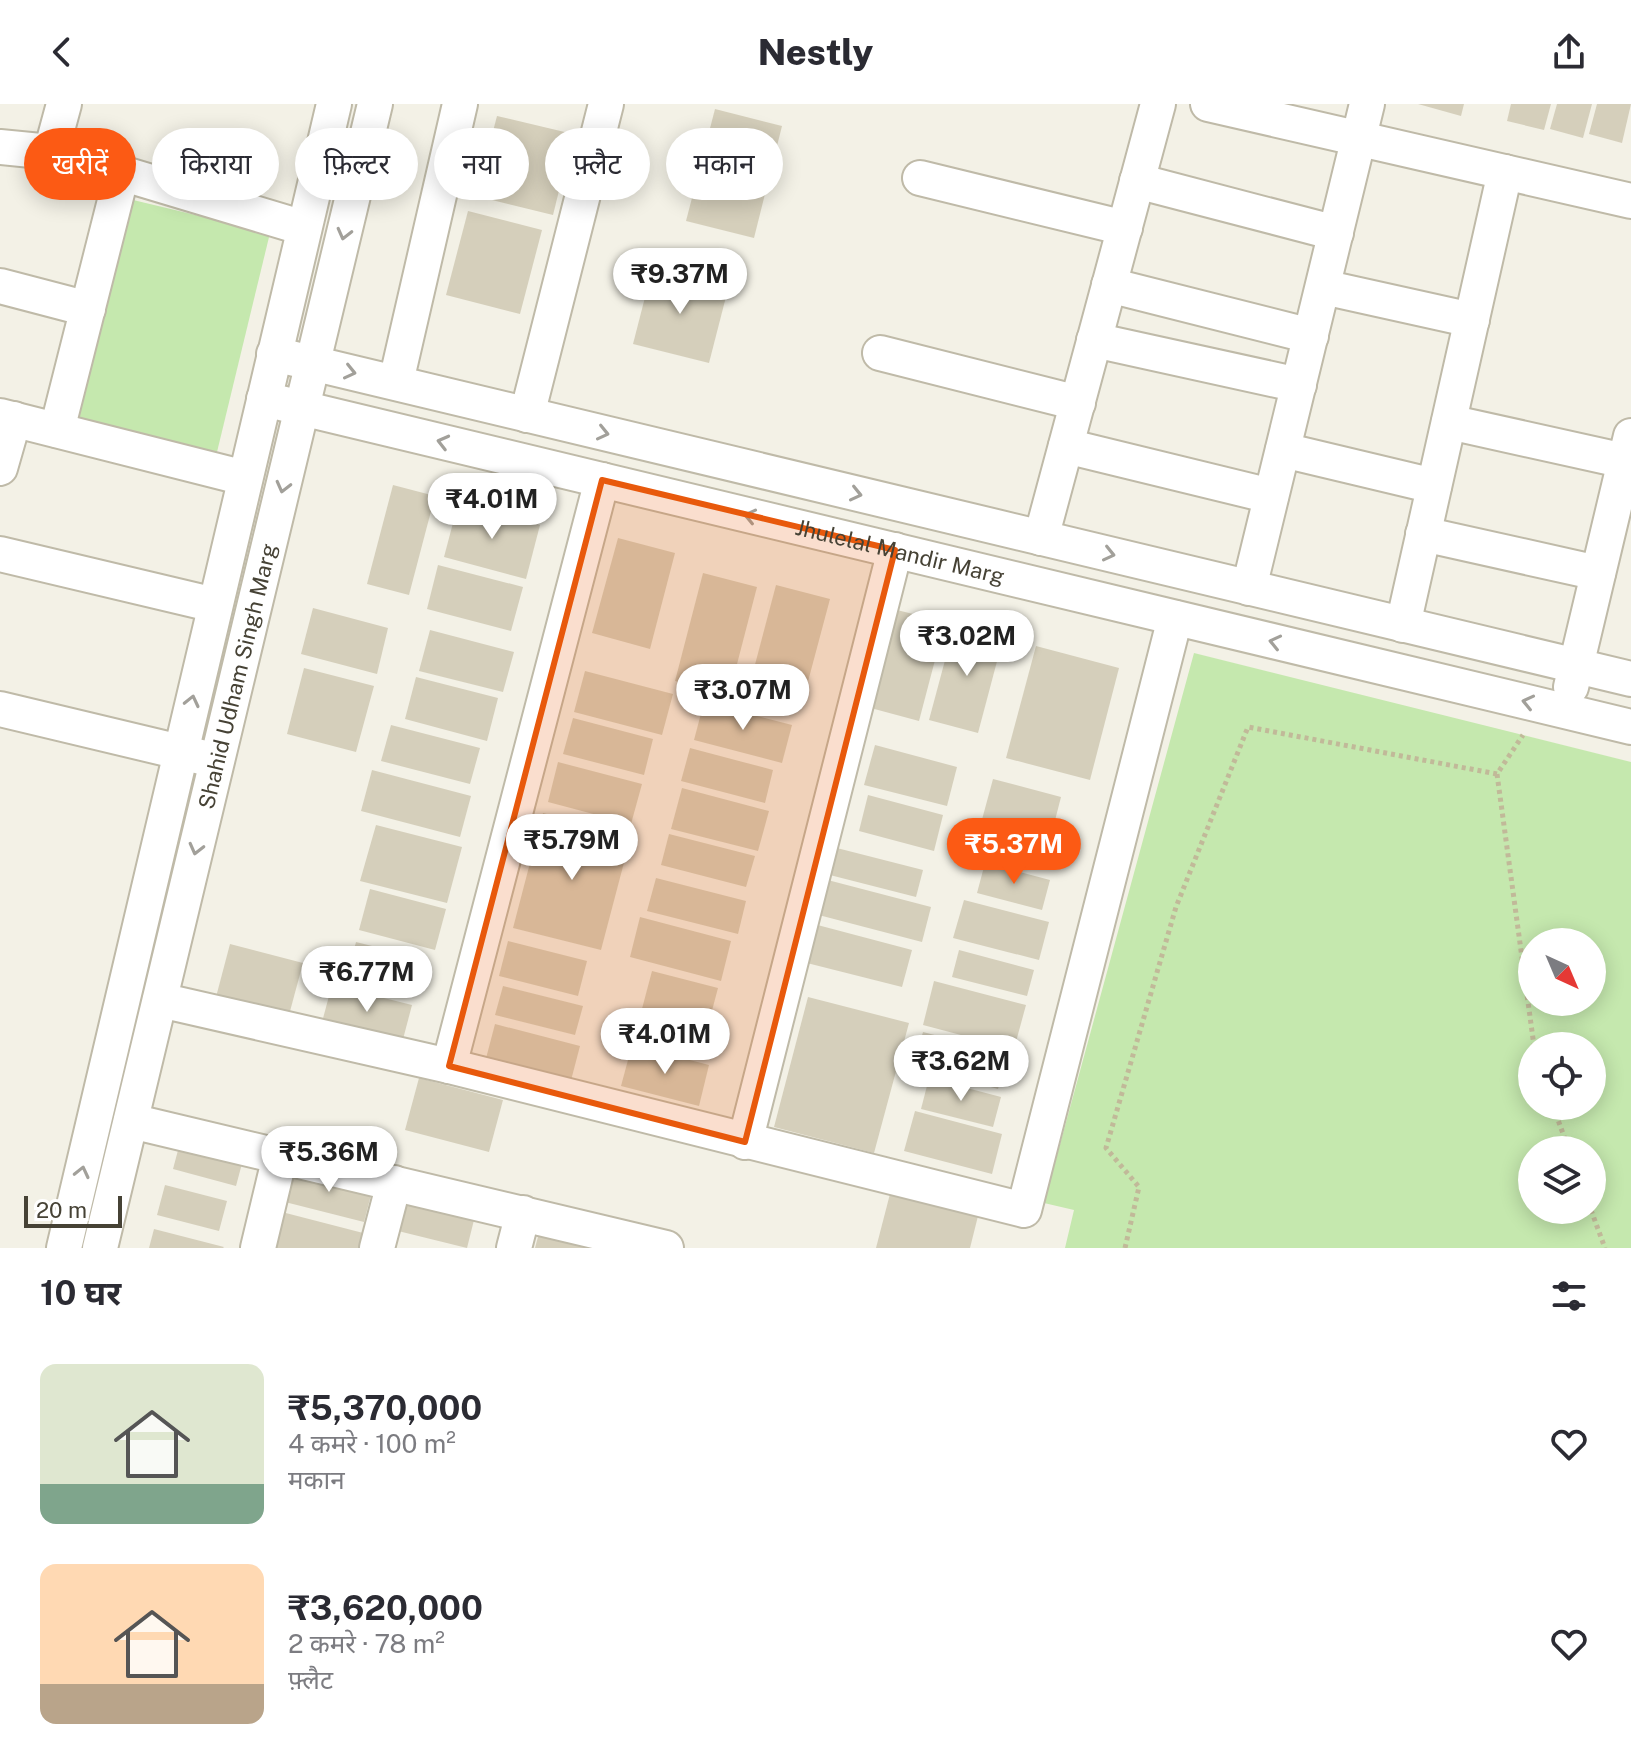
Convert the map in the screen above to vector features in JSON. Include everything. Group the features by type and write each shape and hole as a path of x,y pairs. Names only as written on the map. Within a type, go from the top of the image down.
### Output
{"street":[{"path":"58,128 64,104"},
{"name":"Shahid Udham Singh Marg","path":"64,1248 334,104"},
{"name":"Shahid Udham Singh Marg","path":"100,1248 375,104"},
{"path":"396,382 460,104"},
{"path":"527,415 606,104"},
{"path":"1041,538 1158,104"},
{"path":"1208,104 1631,201"},
{"path":"1249,588 1367,104"},
{"path":"0,147 24,149"},
{"path":"1403,625 1505,172"},
{"path":"136,177 304,228"},
{"path":"920,178 1125,228"},
{"path":"1137,181 1336,233"},
{"path":"57,430 115,200"},
{"path":"1109,285 1311,336"},
{"path":"0,286 88,309"},
{"path":"1323,287 1472,320"},
{"path":"1094,340 1299,385"},
{"path":"880,353 1078,403"},
{"name":"Jhulelal Mandir Marg","path":"274,354 1631,679"},
{"name":"Jhulelal Mandir Marg","path":"264,399 1631,727"},
{"path":"0,468 7,417 245,478"},
{"path":"1449,422 1626,468 1565,711"},
{"path":"1066,446 1271,496"},
{"path":"1283,450 1434,486"},
{"path":"449,1066 602,480"},
{"path":"1423,534 1598,573"},
{"path":"745,1142 895,550"},
{"path":"0,554 215,605"},
{"path":"160,1000 449,1066 1024,1210 1175,618"},
{"path":"0,709 217,761"},
{"path":"131,1121 523,1213 648,1246"},
{"path":"258,1248 280,1156"},
{"path":"377,1248 394,1183"},
{"path":"514,1248 523,1213"}],"path":[{"path":"1125,1248 1139,1187 1106,1148 1176,907 1248,727 1497,774"},
{"path":"1523,735 1497,774 1532,1032"},
{"path":"1596,1224 1605,1248"}],"highlighted area":[{"path":"602,480 895,550 745,1142 449,1066"}],"green space":[{"path":"129,200 270,233 217,452 75,419"},
{"path":"1194,653 1631,762 1631,1248 1065,1248 1074,1210 1044,1203"}],"building":[{"path":"1418,104 1464,104 1461,116"},
{"path":"1511,104 1551,104 1544,130 1507,121"},
{"path":"1557,104 1592,104 1583,138 1550,129"},
{"path":"1597,104 1631,104 1622,143 1589,134"},
{"path":"715,109 782,126 782,128 710,128"},
{"path":"497,116 548,128 545,128 545,200 557,200 553,215 492,200 529,200 529,128 494,128"},
{"path":"691,200 764,200 754,238 686,221"},
{"path":"468,211 542,230 520,314 446,295"},
{"path":"652,270 728,289 709,363 633,344"},
{"path":"393,485 435,496 409,595 367,584"},
{"path":"458,504 540,525 526,579 444,557"},
{"path":"618,538 675,553 650,649 592,633"},
{"path":"438,565 523,587 511,631 427,609"},
{"path":"703,573 757,587 729,695 675,681"},
{"path":"776,585 830,599 802,704 748,691"},
{"path":"313,608 388,628 377,674 301,654"},
{"path":"893,609 945,622 919,721 867,707"},
{"path":"955,623 1004,635 978,733 929,720"},
{"path":"430,630 514,652 503,692 419,671"},
{"path":"1036,646 1119,668 1090,780 1006,758"},
{"path":"304,668 374,686 356,752 287,734"},
{"path":"585,671 673,694 662,735 574,712"},
{"path":"416,677 498,698 487,741 405,719"},
{"path":"704,702 792,725 782,763 694,740"},
{"path":"573,718 653,739 644,775 563,754"},
{"path":"391,725 480,748 470,784 381,761"},
{"path":"875,745 957,767 947,806 864,785"},
{"path":"690,748 773,770 765,803 681,781"},
{"path":"558,762 642,784 631,824 548,802"},
{"path":"372,770 471,796 460,837 361,811"},
{"path":"993,779 1061,797 1043,867 974,849"},
{"path":"682,788 769,811 758,851 671,829"},
{"path":"868,795 943,815 934,851 859,831"},
{"path":"543,813 631,836 601,950 513,928"},
{"path":"376,825 462,847 447,903 360,881"},
{"path":"669,834 755,856 746,887 661,865"},
{"path":"829,846 923,870 916,897 822,873"},
{"path":"985,863 1050,880 1042,910 977,893"},
{"path":"656,878 746,901 738,934 647,911"},
{"path":"820,878 931,907 922,942 811,913"},
{"path":"370,889 446,909 435,950 359,930"},
{"path":"964,900 1049,922 1039,960 953,938"},
{"path":"640,917 731,941 721,981 630,957"},
{"path":"810,923 912,950 902,987 799,961"},
{"path":"508,941 587,961 578,996 499,976"},
{"path":"356,942 424,959 414,997 346,980"},
{"path":"230,944 303,963 289,1015 216,997"},
{"path":"959,950 1034,970 1027,996 952,977"},
{"path":"652,971 718,988 700,1056 634,1039"},
{"path":"934,981 1026,1005 1014,1049 923,1025"},
{"path":"332,985 412,1005 402,1043 322,1022"},
{"path":"503,986 583,1006 575,1035 495,1015"},
{"path":"808,997 909,1023 874,1153 774,1127"},
{"path":"495,1024 580,1046 569,1088 484,1066"},
{"path":"923,1032 1008,1054 998,1089 913,1066"},
{"path":"632,1045 709,1065 699,1106 621,1086"},
{"path":"419,1078 503,1100 489,1152 405,1130"},
{"path":"929,1078 1001,1097 993,1127 921,1109"},
{"path":"915,1111 1002,1134 992,1174 904,1151"},
{"path":"181,1139 244,1156 236,1186 173,1169"},
{"path":"294,1167 373,1187 364,1222 285,1202"},
{"path":"165,1185 227,1201 219,1231 157,1215"},
{"path":"891,1190 979,1212 970,1248 876,1248"},
{"path":"400,1192 476,1212 467,1248 390,1229"},
{"path":"278,1211 367,1234 364,1248 268,1248"},
{"path":"154,1229 224,1247 149,1248"},
{"path":"540,1229 609,1248 535,1248"}]}
